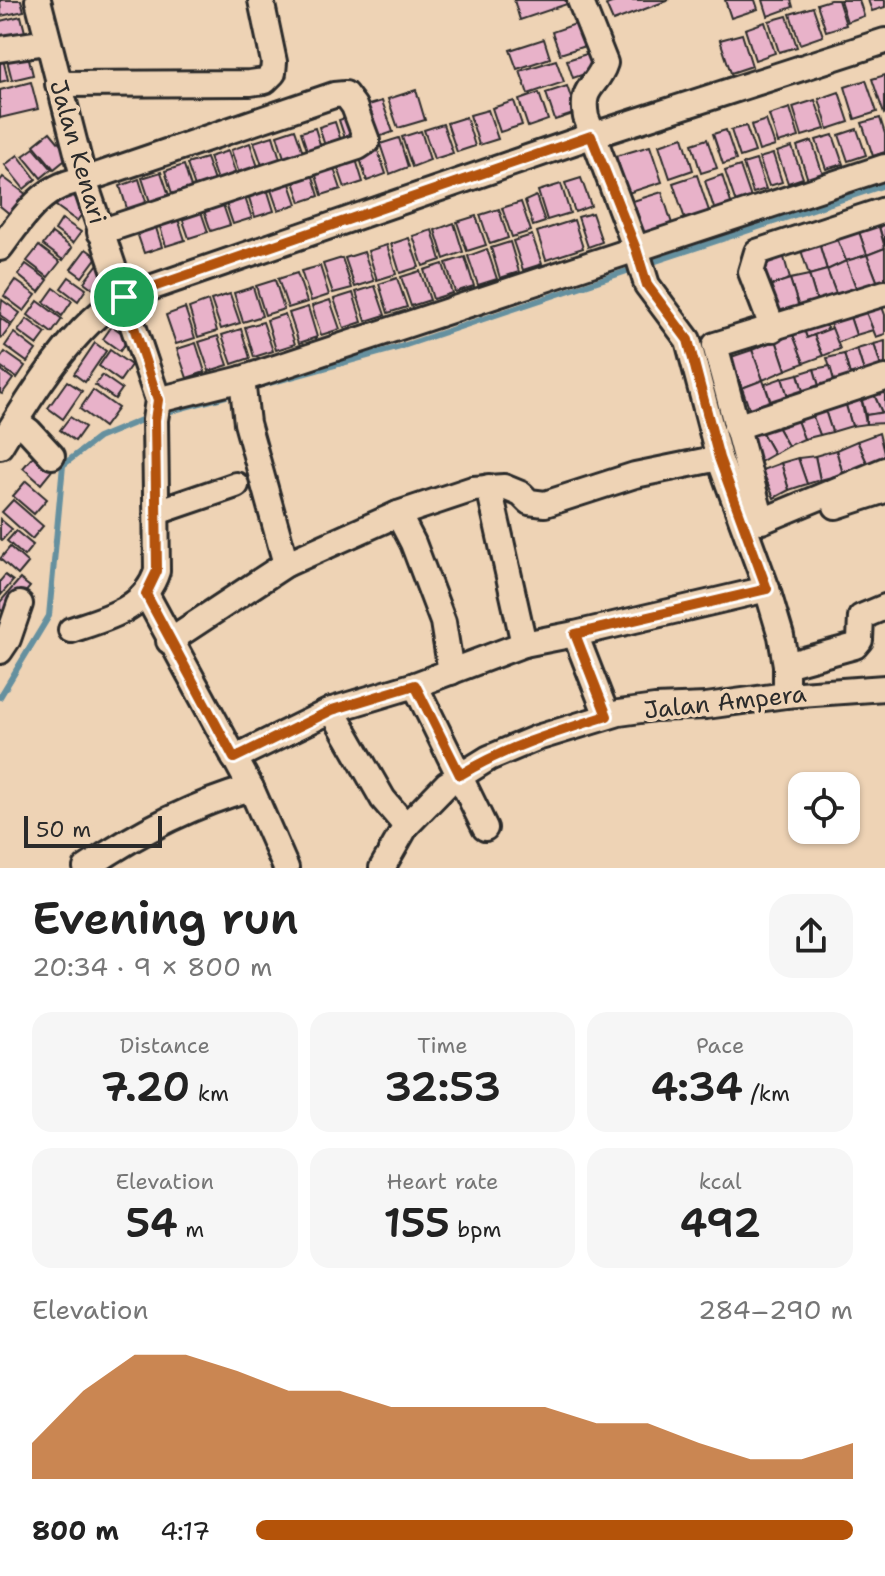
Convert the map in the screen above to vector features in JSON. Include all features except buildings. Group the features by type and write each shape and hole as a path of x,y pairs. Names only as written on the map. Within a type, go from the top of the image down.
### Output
{"street":[{"name":"Jalan Kenari","path":"38,0 84,180 158,400 155,420 157,571 146,594"},
{"path":"58,84 265,81 273,73 274,62 261,0"},
{"path":"580,0 605,63 586,91 584,105 591,136 647,285 688,340 719,458 781,636 786,665 786,695"},
{"path":"0,446 71,343 124,297 591,136 885,41"},
{"path":"0,49 47,42"},
{"path":"0,248 34,204 52,188 68,181 84,180 334,95 345,94 354,106 367,141 358,147 100,232"},
{"path":"158,400 244,390 636,249 885,167"},
{"path":"773,329 751,272 757,252 885,210"},
{"path":"885,293 715,345 762,521 885,470"},
{"path":"736,427 885,378"},
{"path":"244,390 247,423 286,564"},
{"path":"17,422 36,437 52,456"},
{"path":"169,641 286,564 398,514 473,489 512,488 529,502 545,504 635,475 719,458"},
{"path":"157,512 236,485"},
{"path":"489,487 524,644"},
{"path":"746,533 885,490"},
{"path":"398,514 413,543 443,622 451,672"},
{"path":"234,758 332,710 415,685 524,644 767,589"},
{"path":"71,630 114,615 146,594 251,788 286,868"},
{"path":"0,651 8,639 20,604"},
{"path":"786,665 847,651 860,640 861,617 885,607"},
{"path":"575,634 607,716"},
{"path":"415,685 485,828"},
{"name":"Jalan Ampera","path":"382,868 406,826 424,805 460,775 489,758 537,738 607,716 655,708 706,706 786,695 885,688"},
{"path":"332,710 383,799 406,826"},
{"path":"86,868 162,821 214,799 251,788"}],"waterway":[{"path":"650,263 885,185"},
{"path":"262,385 400,347 633,269"},
{"path":"163,413 226,396"},
{"path":"0,697 49,616 63,465 98,438 151,416"}],"route":[{"path":"591,136 647,285 688,340 719,458 767,589 575,634 607,716 537,738 489,758 460,775 415,685 332,710 234,758 146,594 157,571 155,420 158,400 124,297 591,136"}]}
